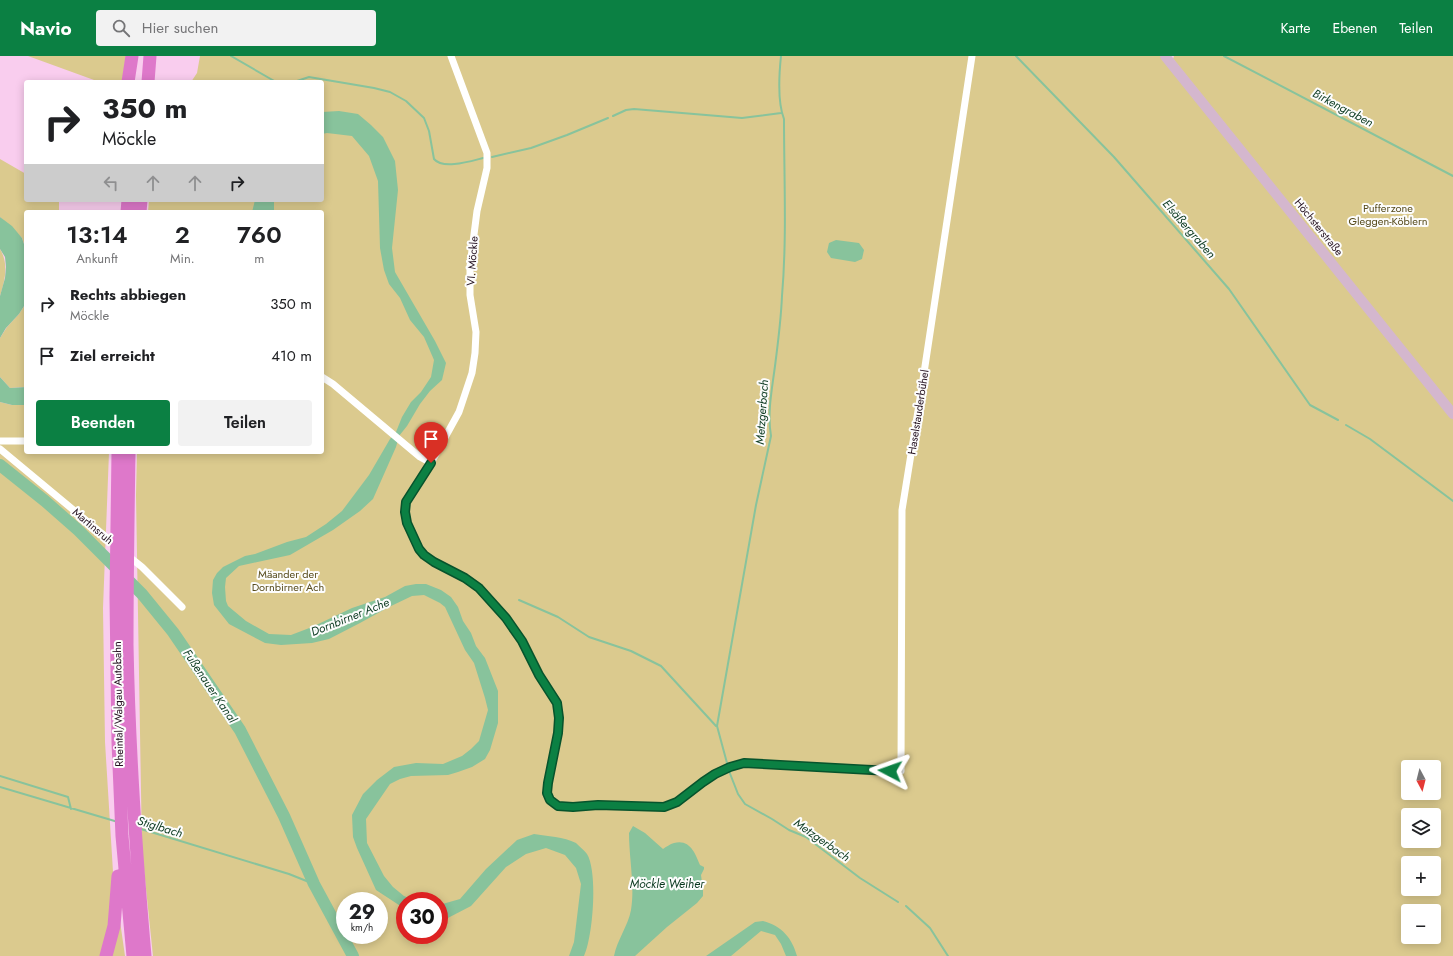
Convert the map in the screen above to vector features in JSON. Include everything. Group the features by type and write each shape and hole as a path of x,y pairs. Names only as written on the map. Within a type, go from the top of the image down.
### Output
{"highway":[{"path":"128,80 132,56"},
{"path":"136,80 137,56"},
{"path":"148,80 150,56"},
{"name":"Rheintal/Walgau Autobahn","path":"118,454 123,513 127,645 124,742 127,816 145,956"},
{"name":"Rheintal/Walgau Autobahn","path":"123,513 130,454"},
{"path":"106,956 114,926 118,888 118,853 129,836"},
{"name":"Rheintal/Walgau Autobahn","path":"129,836 133,956"}],"main road":[{"name":"Höchsterstraße","path":"1165,56 1453,414"}],"street":[{"name":"VI. Möckle","path":"451,56 486,146 488,161 477,211 470,266 470,295 476,332 475,353 472,373 459,412 431,463 406,502 405,512 407,523 419,549 424,555 434,562 465,578 479,588 506,618 522,641 542,681 557,703 559,718 558,733 547,793 550,800 558,806 573,807 598,805 664,807 677,802 715,774 730,767 744,763 901,771"},
{"name":"Haselstauderbühel","path":"901,771 902,510 972,56"},
{"path":"324,378 333,384 420,457 431,463"},
{"path":"0,441 24,441"},
{"name":"Martinsruh","path":"0,449 142,567 182,607"}],"green space":[{"path":"28,56 126,56 122,80 94,80"},
{"name":"Mäander der Dornbirner Ach","path":"200,56 1162,56 1453,419 1453,956 153,956 142,850 136,495 137,454 324,454 324,210 148,210 149,202 324,202 324,80 192,80 197,73"},
{"name":"Pufferzone Gleggen-Köblern","path":"1174,56 1453,56 1453,408 1173,59"},
{"path":"0,159 24,173 24,202 59,202 59,210 24,210 24,244 22,238 0,217"},
{"path":"0,249 4,260 5,278 0,296"},
{"path":"24,306 24,387 10,388 0,377 0,338 7,327"},
{"path":"0,402 12,405 24,405 24,454 109,454 103,608 105,742 113,872 125,956 0,956"}],"water":[{"name":"Dornbirner Ache","path":"339,111 358,114 383,137 395,161 398,190 392,248 395,272 446,363 442,380 430,391 420,404 407,426 399,436 396,447 373,499 360,511 333,530 290,555 239,566 226,578 226,601 228,606 246,621 269,634 291,635 352,608 385,597 405,586 416,584 426,584 441,590 451,597 458,607 463,621 471,633 476,646 485,658 498,691 498,723 490,750 485,759 472,767 448,775 411,776 390,784 366,819 367,843 384,876 399,892 396,892 396,903 388,898 388,892 379,892 376,890 353,837 352,815 363,794 377,780 394,767 416,763 443,764 462,756 479,741 488,710 474,663 465,650 445,607 424,595 412,596 329,639 312,643 281,645 265,643 229,624 214,605 212,593 213,580 223,567 245,556 306,537 342,511 369,475 390,439 396,432 402,417 411,402 421,392 431,377 434,360 424,337 410,320 400,298 389,284 384,270 380,248 378,181 369,156 352,136 324,134 324,112"},
{"path":"254,202 274,202 274,210 252,210"},
{"path":"0,217 12,226 22,238 24,244 24,306 6,328 0,338 0,296 5,278 6,267 5,257 0,249"},
{"path":"836,240 859,243 864,250 862,259 855,262 831,258 827,252 829,243"},
{"path":"0,377 10,388 24,387 24,405 12,405 0,402"},
{"name":"Möckle Weiher","path":"633,826 645,833 663,849 673,843 680,842 691,848 700,865 704,867 701,875 703,896 697,903 667,927 635,956 614,956 628,922 631,910 632,882 629,833"},
{"path":"534,834 566,839 576,843 587,854 592,875 593,905 590,935 584,956 569,956 574,942 581,884 576,868 565,855 546,848 526,854 506,867 471,906 448,918 448,902 460,899 486,869 517,840"},
{"path":"763,921 776,926 789,938 797,956 786,956 775,935 761,931 731,956 706,956 755,922"}],"waterway":[{"path":"231,56 273,80"},
{"name":"Metzgerbach","path":"727,763 717,726 756,505 771,436 770,401 781,314 784,274 785,208 784,119 780,104 779,88 781,56"},
{"name":"Elsäßergraben","path":"1016,56 1114,157 1229,289 1310,405 1338,420"},
{"name":"Birkengraben","path":"1224,56 1453,176"},
{"path":"300,80 309,77 390,92 406,101 424,118 429,131 434,159 438,162 444,164 457,164 483,158"},
{"path":"613,116 626,110 634,109 742,118 781,113"},
{"path":"492,157 531,148 608,118"},
{"name":"Elsäßergraben","path":"1346,425 1370,439 1453,501"},
{"name":"Fußenauer Kanal","path":"0,465 78,530 142,594 173,632 240,730 284,816 314,884 353,956"},
{"path":"519,600 558,617 589,637 631,651 661,666 716,726"},
{"name":"Metzgerbach","path":"729,771 738,794 745,804 789,830 806,837 860,878 898,902"},
{"path":"0,776 68,797 71,809"},
{"name":"Stiglbach","path":"0,787 118,822"},
{"name":"Stiglbach","path":"141,829 289,874 314,884"},
{"name":"Metzgerbach","path":"906,906 930,928 948,956"}],"route":[{"path":"431,463 406,502 405,512 407,523 419,549 428,559 453,571 479,588 506,618 522,641 544,686 557,703 559,710 558,733 547,793 550,800 554,804 558,806 573,807 598,805 664,807 677,802 715,774 730,767 744,763 890,771"}]}
